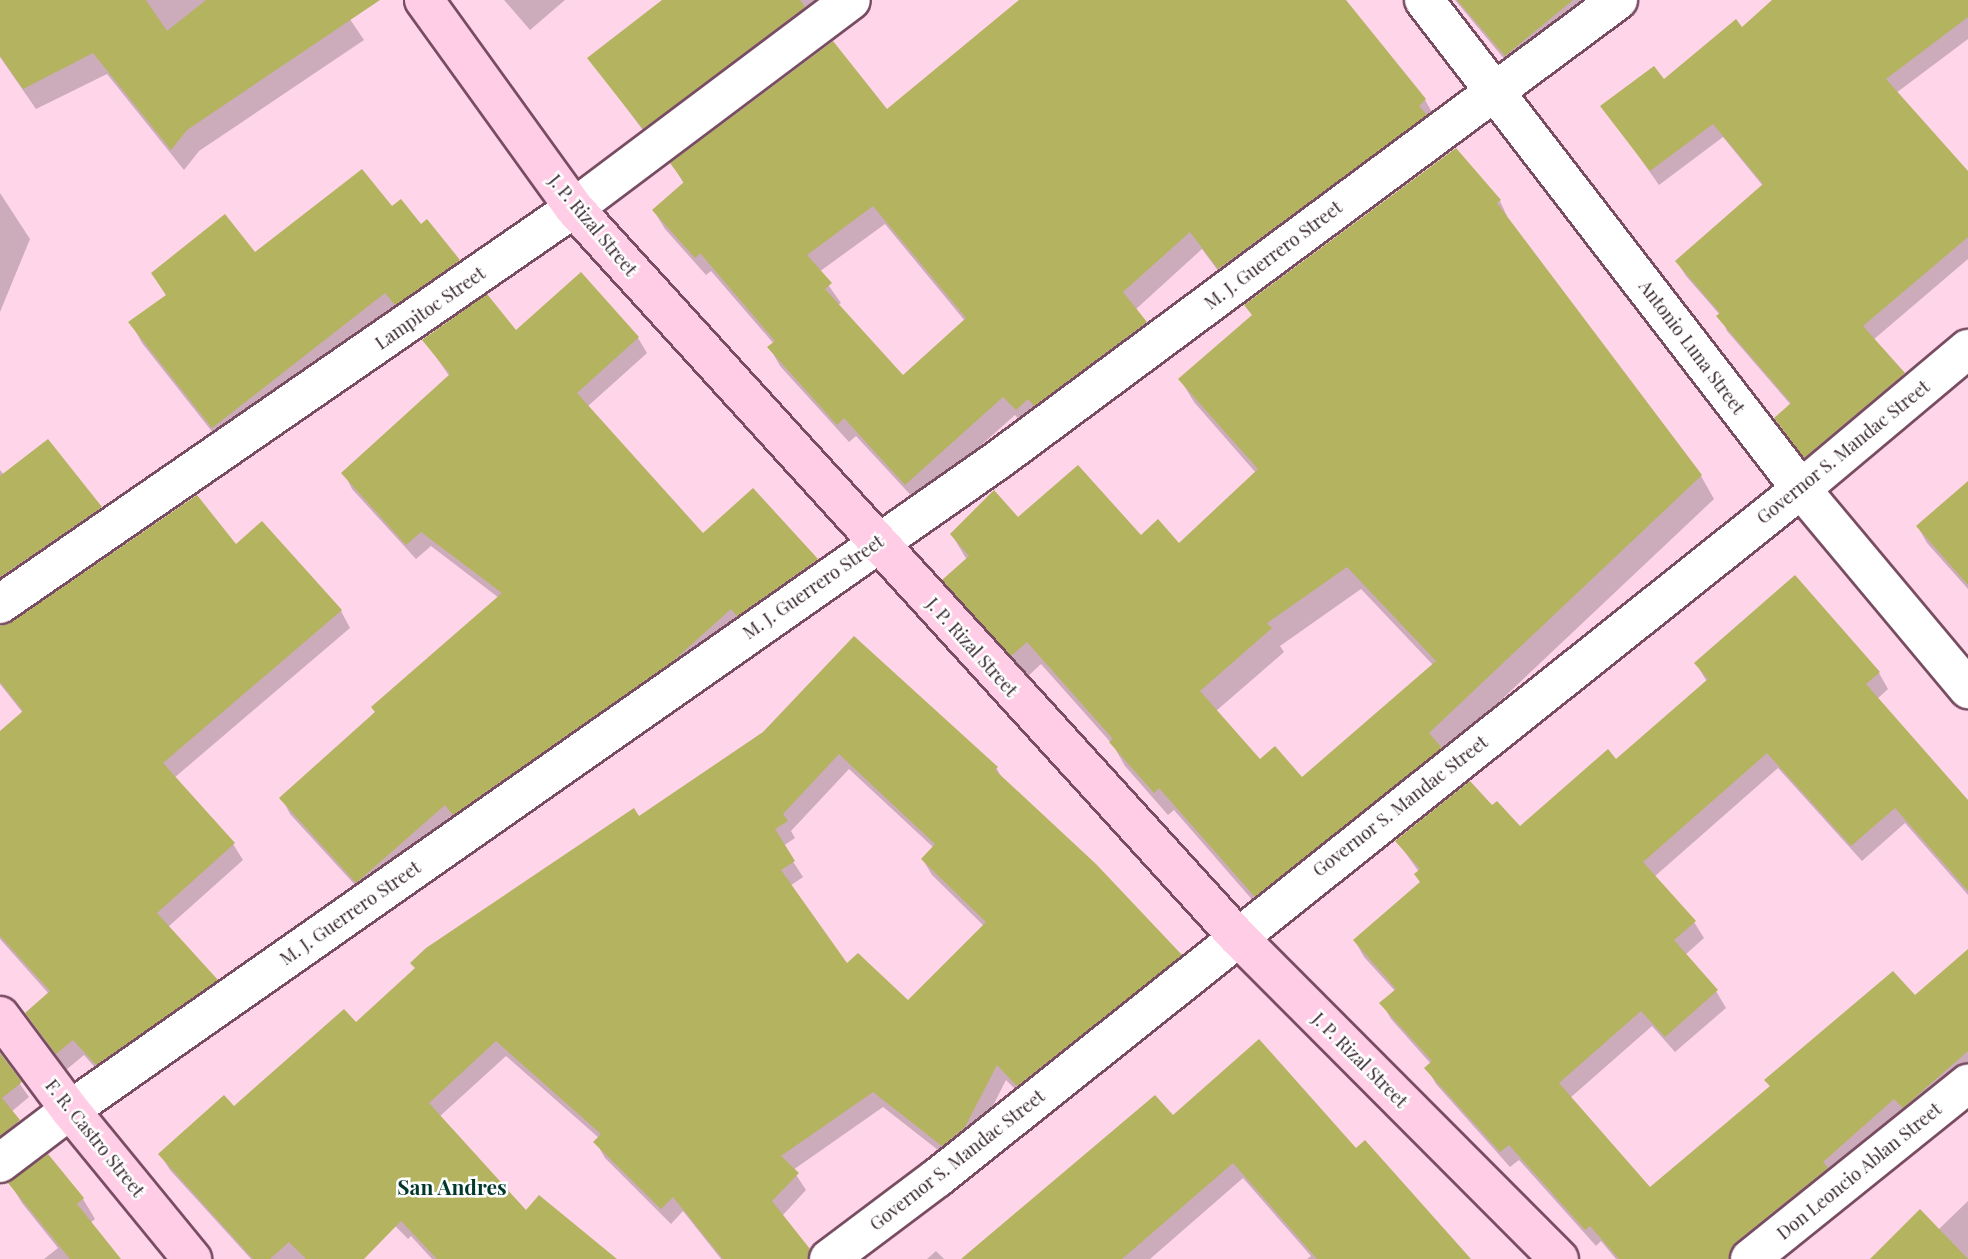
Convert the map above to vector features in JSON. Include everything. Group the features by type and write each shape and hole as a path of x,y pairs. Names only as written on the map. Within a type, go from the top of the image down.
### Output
{"main road":[{"name":"J. P. Rizal Street","path":"424,0 574,208 1237,936 1559,1259"},
{"name":"F. R. Castro Street","path":"0,1016 70,1110 192,1259"}],"street":[{"name":"Lampitoc Street","path":"0,604 574,208 851,0"},
{"name":"Antonio Luna Street","path":"1424,0 1801,489 1968,689"},
{"name":"M. J. Guerrero Street","path":"0,1163 70,1110 877,542 998,460 1618,0"},
{"name":"Governor S. Mandac Street","path":"830,1259 937,1178 1237,936 1801,489 1968,349"},
{"name":"Don Leoncio Ablan Street","path":"1750,1259 1968,1084"}],"building":[{"path":"0,0 146,0 167,31 206,0 380,0 187,130 171,150 93,53 23,89 0,56"},
{"path":"662,0 800,0 805,7 643,129 587,58"},
{"path":"1019,0 1346,0 1426,99 1419,106 1427,115 1218,269 1190,232 1123,292 1147,322 1034,406 1028,399 1016,410 1003,397 905,485 844,418 837,425 767,347 775,341 700,253 695,258 652,210 684,182 670,163 833,41 887,109","holes":["873,206 966,318 903,375 825,289 832,283 807,255"]},
{"path":"1457,0 1573,0 1505,56"},
{"path":"1772,0 1968,0 1968,17 1886,79 1968,171 1968,237 1863,326 1905,373 1804,458 1774,418 1791,403 1716,316 1720,313 1675,261 1763,184 1713,124 1650,171 1600,106 1654,66 1664,79 1736,19 1742,27"},
{"path":"1456,148 1501,200 1497,203 1702,475 1429,733 1442,748 1255,897 1159,788 1154,793 1109,742 1113,739 1027,642 1011,656 942,580 969,556 950,534 994,490 1018,517 1078,465 1141,535 1158,519 1179,543 1258,469 1178,379 1252,315 1244,305","holes":["1347,567 1436,661 1302,777 1275,746 1260,759 1200,691 1272,628 1267,623"]},
{"path":"362,169 392,206 401,199 421,224 427,219 460,260 395,305 385,293 212,428 128,322 166,295 151,273 225,214 255,252"},
{"path":"581,272 639,337 577,393 703,533 753,488 818,559 737,616 731,609 673,661 453,815 445,805 356,883 279,798 375,712 371,707 502,593 421,532 406,545 341,473 450,374 422,340 487,294 516,330"},
{"path":"48,439 102,507 0,577 0,476"},
{"path":"1968,481 1968,585 1916,526"},
{"path":"197,495 236,544 262,521 342,610 163,763 235,843 157,913 218,980 96,1065 73,1040 56,1054 25,1013 50,991 0,936 0,731 23,711 0,682 0,626 12,622"},
{"path":"1795,575 1880,672 1866,684 1968,800 1968,891 1895,808 1851,846 1767,753 1643,862 1696,921 1674,940 1718,990 1665,1037 1641,1011 1559,1083 1650,1187 1770,1086 1764,1080 1893,971 1915,995 1968,949 1968,1051 1903,1108 1894,1099 1823,1162 1828,1168 1736,1242 1729,1259 1619,1259 1590,1226 1585,1230 1509,1145 1500,1152 1424,1068 1432,1061 1379,1003 1396,989 1353,940 1420,882 1414,874 1420,869 1395,841 1470,781 1492,805 1497,801 1520,826 1608,749 1616,759 1708,679 1694,663"},
{"path":"854,636 998,767 995,770 1096,864 1182,955 1017,1086 997,1065 965,1127 942,1146 873,1092 781,1156 799,1173 772,1201 810,1249 808,1259 723,1259 673,1197 661,1209 593,1142 601,1134 496,1041 429,1103 526,1210 539,1195 617,1259 437,1259 401,1221 364,1259 306,1259 289,1242 270,1259 253,1259 158,1154 224,1095 234,1106 344,1009 356,1022 415,968 410,963 426,948 634,808 639,816 763,732","holes":["839,754 935,844 921,859 986,922 908,1000 858,953 847,963 781,870 795,861 775,829 788,821 783,814"]},
{"path":"1259,1039 1356,1148 1365,1140 1471,1259 1317,1259 1233,1163 1122,1259 961,1259 1155,1095 1173,1115"},
{"path":"0,1053 22,1082 2,1098 20,1120 0,1136"},
{"path":"48,1154 84,1198 77,1204 121,1259 70,1259 8,1183"},
{"path":"1920,1209 1968,1259 1870,1259"}],"district":[{"name":"San Andres","path":"452,1186"}]}
